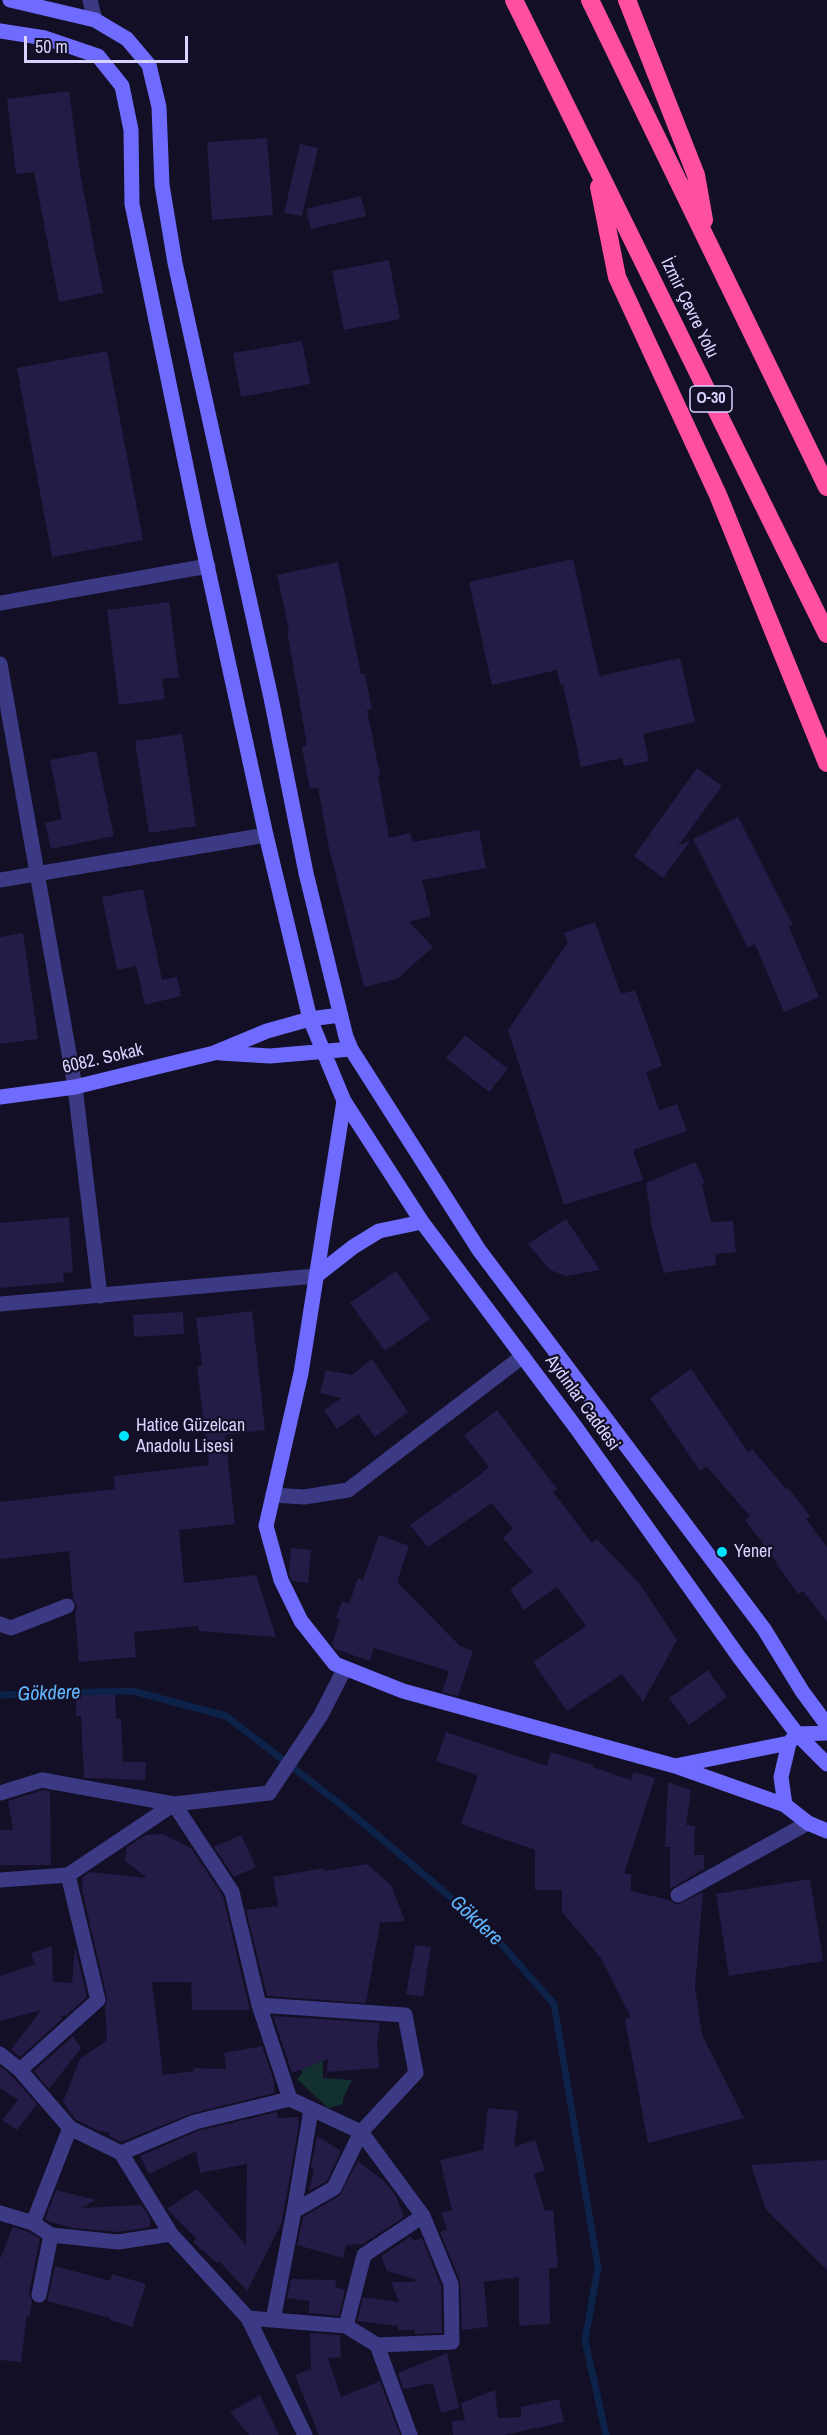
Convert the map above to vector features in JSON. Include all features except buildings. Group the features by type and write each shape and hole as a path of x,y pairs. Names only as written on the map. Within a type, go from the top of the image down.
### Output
{"highway":[{"name":"İzmir Çevre Yolu","path":"514,0 827,634"},
{"path":"590,0 827,487"},
{"path":"627,0 696,175 709,245"},
{"path":"595,165 617,277 718,495 827,763"}],"main road":[{"name":"Aydınlar Caddesi","path":"10,0 95,20 127,39 149,65 159,107 162,185 174,263 271,698 306,873 340,1015 351,1049 478,1250 764,1629 802,1691 827,1725"},
{"name":"Aydınlar Caddesi","path":"0,31 45,38 98,56 122,86 132,130 132,204 266,836 310,1019 344,1101 422,1222 578,1429 739,1657 793,1738 827,1764"},
{"path":"214,1053 267,1031 310,1019 340,1015"},
{"path":"214,1053 270,1056 351,1049"},
{"name":"6082. Sokak","path":"0,1097 75,1087 214,1053"},
{"path":"344,1101 301,1373 266,1526 281,1580 301,1621 335,1664 345,1668 403,1691 675,1766 785,1805 808,1823 827,1831"},
{"path":"316,1276 353,1247 379,1231 422,1222"},
{"path":"675,1766 793,1738 827,1733"},
{"path":"785,1805 781,1777 793,1738"}],"street":[{"path":"90,0 95,20"},
{"path":"0,603 208,566"},
{"path":"0,664 39,873 75,1087 100,1296"},
{"path":"0,880 266,836"},
{"path":"0,1304 316,1276"},
{"path":"273,1494 304,1497 348,1490 523,1356"},
{"path":"0,1624 11,1628 67,1606"},
{"path":"0,1793 42,1780 174,1804 270,1793 321,1715 345,1668"},
{"path":"0,1880 68,1875 174,1804"},
{"path":"174,1804 232,1892 260,2005 290,2099"},
{"path":"678,1895 808,1823"},
{"path":"21,2070 98,2000 68,1875"},
{"path":"260,2005 405,2015 416,2073 361,2132 334,2188 294,2211"},
{"path":"0,2054 21,2070 70,2128 122,2153 171,2234 248,2318 305,2435"},
{"path":"122,2153 195,2122 290,2099 361,2132 423,2216 451,2284 452,2342 377,2345 346,2326 248,2318"},
{"path":"273,2320 311,2110"},
{"path":"33,2223 70,2128"},
{"path":"0,2213 33,2223 51,2235 118,2242 171,2234"},
{"path":"346,2326 364,2255 423,2216"},
{"path":"39,2295 51,2235"},
{"path":"377,2345 410,2435"}],"green space":[{"path":"323,2043 323,2078 352,2080 343,2104 328,2108 297,2079 302,2073 300,2044"}],"waterway":[{"name":"Gökdere","path":"0,1695 133,1691 226,1716 344,1807 487,1928 554,2004 598,2267 585,2340 606,2435"}],"place":[{"name":"Hatice Güzelcan Anadolu Lisesi","path":"124,1436"},
{"name":"Yener","path":"722,1552"}]}
